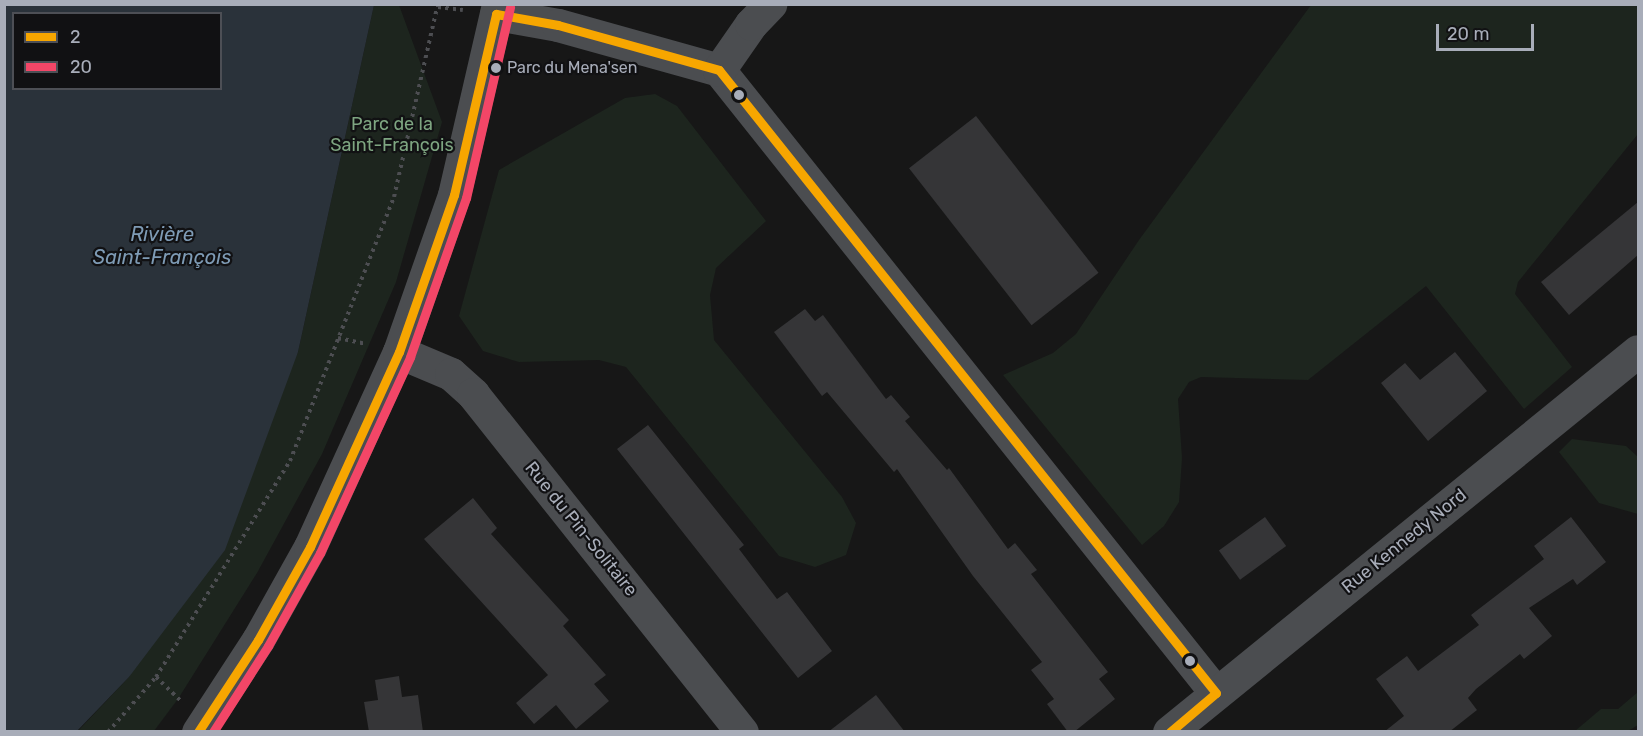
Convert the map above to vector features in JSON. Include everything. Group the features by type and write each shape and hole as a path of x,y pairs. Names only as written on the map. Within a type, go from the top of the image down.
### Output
{"street":[{"path":"719,69 751,24 770,4"},
{"path":"211,727 310,547 399,352 454,195 497,9 719,69 1216,693"},
{"name":"Rue Kennedy Nord","path":"1168,732 1638,351"},
{"name":"Rue du Pin-Solitaire","path":"399,352 451,374 473,394 742,732"}],"path":[{"path":"108,732 156,677 290,461 394,197 438,4"}],"green space":[{"name":"Parc de la Saint-François","path":"374,5 399,5 442,122 396,282 322,454 257,573 178,699 154,731 77,732 129,677 298,352"},
{"path":"1311,5 1638,5 1638,134 1518,282 1515,294 1572,367 1524,409 1426,286 1308,380 1201,377 1189,382 1178,399 1182,458 1179,502 1164,526 1142,545 1003,375 1053,353 1076,334 1139,240"},
{"path":"655,94 677,106 766,221 716,268 710,295 714,340 842,497 856,523 846,555 815,567 779,556 626,367 599,360 519,362 483,351 459,316 499,170 625,98"},
{"path":"1572,439 1626,446 1638,457 1638,514 1599,503 1559,452"},
{"path":"1638,692 1638,725 1628,731 1575,731 1601,709 1618,709"}],"water":[{"name":"Rivière Saint-François","path":"4,5 374,5 298,352 225,550 129,677 77,731 5,731"}],"building":[{"path":"976,116 1099,273 1032,325 909,168"},
{"path":"1638,202 1638,255 1569,315 1541,282"},
{"path":"805,309 815,321 823,315 886,399 891,395 910,417 905,421 947,470 949,468 1008,549 1015,543 1037,570 1031,574 1108,672 1099,679 1115,699 1074,732 1068,732 1047,704 1054,699 1031,670 1042,662 973,576 897,469 894,472 827,392 822,396 774,332"},
{"path":"1455,352 1487,391 1428,441 1381,383 1405,363 1420,380"},
{"path":"648,425 744,545 739,549 777,599 787,592 832,651 798,678 617,449"},
{"path":"473,498 497,528 491,534 569,620 563,626 606,675 594,684 609,701 576,729 556,705 534,724 516,703 548,675 424,539"},
{"path":"1265,517 1286,546 1240,580 1219,551"},
{"path":"1571,517 1606,562 1577,585 1573,579 1529,608 1552,636 1524,659 1520,654 1476,689 1468,698 1477,710 1449,732 1384,732 1404,716 1376,679 1407,656 1418,671 1479,625 1471,615 1544,559 1534,546"},
{"path":"399,676 402,697 418,695 423,732 369,732 364,702 378,700 375,680"},
{"path":"876,695 905,732 828,732"}],"transit line":[{"name":"20","path":"213,732 268,646 320,553 410,357 466,198 510,7"},
{"name":"2","path":"496,14 558,25 719,70 1216,693"},
{"name":"2","path":"198,732 258,640 310,547 399,352 454,195 496,14"},
{"name":"2","path":"1170,732 1216,693"}],"place":[{"name":"Parc du Mena'sen","path":"496,68"}]}
